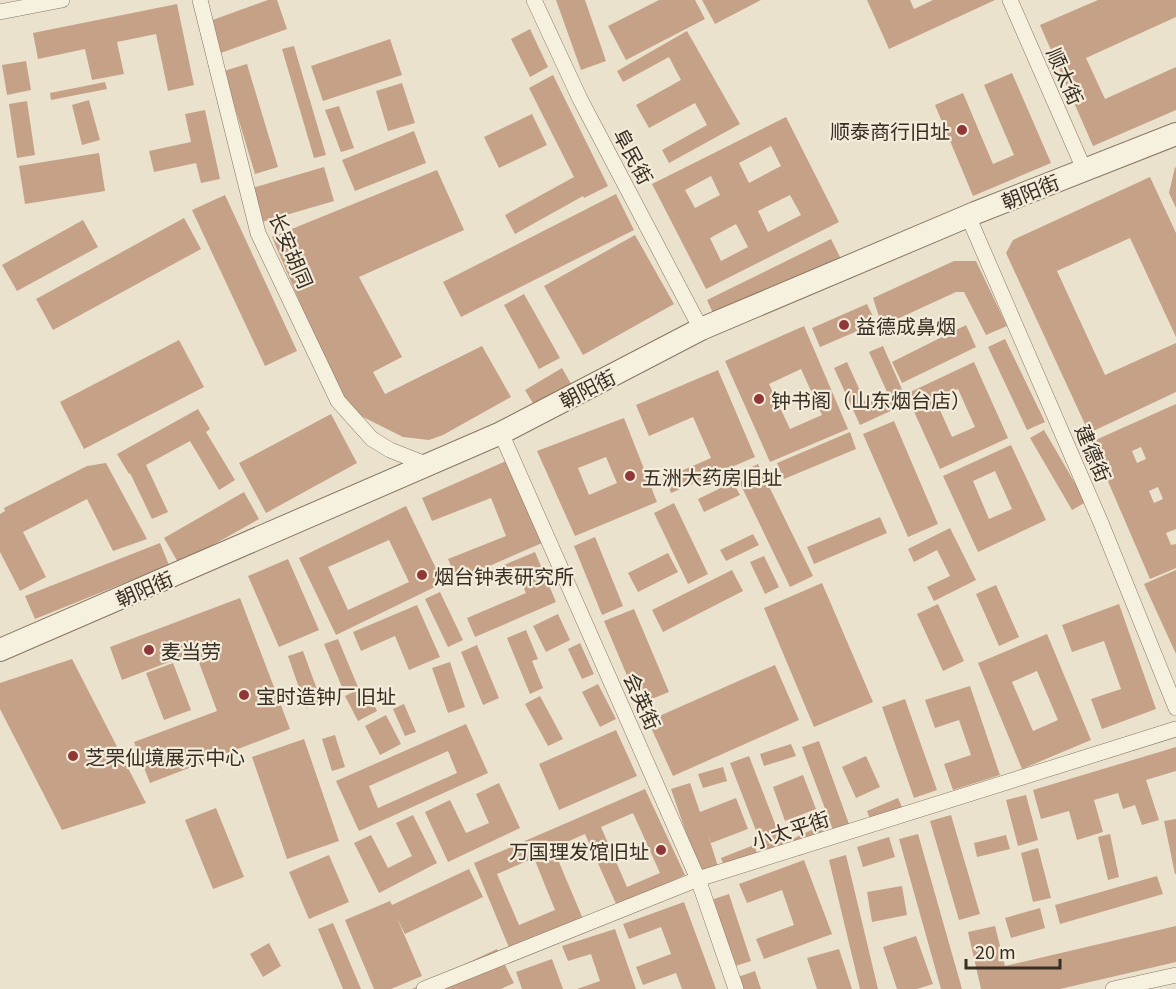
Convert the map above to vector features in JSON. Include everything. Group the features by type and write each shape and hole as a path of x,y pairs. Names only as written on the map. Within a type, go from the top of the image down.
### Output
{"street":[{"name":"朝阳街","path":"0,650 501,433 701,329 968,216 1176,134"}],"lane":[{"path":"0,12 62,0"},
{"name":"长安胡同","path":"200,0 258,232 338,401 372,439 390,450 428,465"},
{"name":"阜民街","path":"534,0 580,99 701,329"},
{"name":"顺太街","path":"1010,0 1084,170"},
{"name":"建德街","path":"968,216 1101,523 1176,708"},
{"name":"会英街","path":"501,433 698,879 736,989"},
{"name":"小太平街","path":"424,989 698,879 1176,729"},
{"path":"1113,989 1176,975"}],"building":[{"path":"268,0 277,0 287,29 218,54 207,22"},
{"path":"556,0 585,0 606,61 581,70"},
{"path":"659,0 695,0 705,19 626,60 608,26"},
{"path":"702,0 761,0 715,24"},
{"path":"867,0 910,0 914,9 933,0 995,0 889,49"},
{"path":"1098,0 1176,0 1176,17 1086,58 1105,99 1176,67 1176,110 1093,146 1040,25"},
{"path":"177,4 194,85 168,91 156,34 117,42 124,74 92,80 85,49 38,59 33,33"},
{"path":"530,29 548,67 530,77 511,39"},
{"path":"687,31 740,124 669,163 662,150 707,125 695,103 649,128 636,105 681,80 669,57 623,82 617,71"},
{"path":"390,39 402,75 323,101 311,66"},
{"path":"294,46 326,155 314,158 282,49"},
{"path":"26,61 31,90 7,95 2,65"},
{"path":"247,64 278,167 255,174 224,71"},
{"name":"顺泰商行旧址","path":"1012,73 1051,163 973,196 935,105 963,93 993,164 1014,155 984,85"},
{"path":"553,75 608,186 584,198 583,196 515,234 505,215 574,177 529,88"},
{"path":"105,82 107,89 51,100 50,93"},
{"path":"402,83 415,123 388,131 376,91"},
{"path":"89,100 100,140 82,145 72,105"},
{"path":"27,101 35,155 17,158 9,104"},
{"path":"339,106 354,148 341,152 325,110"},
{"path":"205,110 220,179 201,183 196,163 154,172 149,151 191,142 185,114"},
{"path":"532,114 547,145 499,168 484,137"},
{"path":"786,117 839,222 706,289 652,184","holes":["771,146 781,166 749,183 739,163","711,176 720,195 695,208 685,190","790,195 801,215 768,232 758,211","736,224 748,247 721,261 710,238"]},
{"path":"414,131 426,163 355,191 342,160"},
{"path":"99,153 105,191 25,204 19,166"},
{"path":"324,167 334,201 262,222 252,188"},
{"path":"1176,168 1176,208 1169,193"},
{"path":"437,170 464,230 359,277 402,357 373,372 385,394 482,346 511,397 443,435 429,440 403,437 361,416 339,395 272,237"},
{"path":"1150,177 1176,233 1176,337 1130,238 1057,271 1105,375 1176,343 1176,392 1089,433 1006,253 1013,240"},
{"path":"616,194 634,230 461,317 443,282"},
{"path":"225,195 297,351 265,366 192,210"},
{"path":"184,218 201,249 53,330 36,299"},
{"path":"83,220 98,247 17,291 2,265"},
{"path":"635,235 674,304 583,355 544,286"},
{"path":"831,239 842,261 717,322 707,300"},
{"path":"954,261 976,261 1007,326 986,335 964,292 956,292 882,326 873,298"},
{"path":"524,294 560,358 539,369 504,305"},
{"name":"益德成鼻烟","path":"867,304 876,323 820,347 812,328"},
{"path":"966,325 976,347 902,383 892,362"},
{"name":"钟书阁（山东烟台店）","path":"804,326 848,429 770,462 725,361","holes":["801,369 822,415 790,429 769,384"]},
{"path":"1005,339 1045,422 1027,430 988,347"},
{"path":"179,340 204,387 84,449 60,402"},
{"path":"883,346 908,403 860,425 834,368 847,362 866,404 888,394 869,352"},
{"path":"974,362 1008,438 940,469 906,394","holes":["958,389 975,427 952,437 935,399"]},
{"path":"562,368 574,389 537,410 525,390"},
{"path":"718,370 755,457 671,493 665,478 711,458 693,417 649,436 636,405"},
{"path":"1176,404 1176,529 1166,533 1171,545 1176,544 1176,568 1150,579 1091,442","holes":["1141,447 1146,459 1137,463 1132,451","1158,487 1163,499 1154,503 1149,491"]},
{"path":"198,409 210,429 206,432 235,480 219,490 190,441 146,465 168,512 152,519 130,473 117,454"},
{"path":"331,414 357,463 266,513 239,463"},
{"name":"五洲大药房旧址","path":"624,418 657,502 575,536 537,451","holes":["606,457 617,483 589,495 578,468"]},
{"path":"894,421 938,524 908,537 863,434"},
{"path":"1044,430 1086,502 1072,510 1030,438"},
{"path":"850,432 856,449 784,479 777,463"},
{"path":"1011,445 1046,520 978,552 943,476","holes":["995,471 1012,509 989,519 973,481"]},
{"path":"506,461 542,543 457,580 448,559 506,536 491,498 432,521 422,498"},
{"path":"106,463 147,539 113,551 87,499 23,532 46,577 20,591 0,552 0,514 5,511 4,508 87,466"},
{"path":"758,464 813,576 790,587 736,475"},
{"path":"733,482 740,495 704,512 698,499"},
{"path":"244,492 259,519 179,564 164,538"},
{"path":"674,503 708,574 688,584 654,513"},
{"name":"烟台钟表研究所","path":"406,506 443,583 336,635 299,558","holes":["389,540 409,582 348,610 328,567"]},
{"path":"880,517 887,533 814,564 807,547"},
{"path":"950,528 976,580 934,601 927,587 950,576 937,550 914,562 908,549"},
{"path":"753,534 759,545 726,561 720,550"},
{"path":"595,537 623,606 602,615 574,546"},
{"path":"160,543 169,565 35,619 25,596"},
{"path":"535,552 556,602 475,637 467,618 526,593 516,571 484,585 480,575"},
{"path":"668,553 678,572 638,592 628,573"},
{"path":"764,556 779,587 765,594 750,562"},
{"path":"288,559 319,630 279,647 248,576"},
{"path":"732,570 743,591 663,632 652,610"},
{"path":"1176,570 1176,654 1144,584"},
{"path":"822,583 873,702 814,727 764,608"},
{"path":"996,585 1019,637 999,646 976,594"},
{"path":"440,592 463,640 448,647 425,599"},
{"name":"宝时造钟厂旧址","path":"240,598 290,729 150,783 134,742 217,711 195,652 122,680 110,647"},
{"path":"938,604 964,661 943,671 917,614"},
{"path":"1119,604 1156,709 1102,729 1091,699 1121,689 1104,641 1072,652 1062,625"},
{"path":"417,605 440,657 409,670 395,636 361,651 353,632"},
{"path":"634,609 669,692 639,704 604,621"},
{"path":"558,614 570,640 546,652 533,626"},
{"path":"526,630 538,659 532,661 543,688 530,694 507,638"},
{"path":"1047,634 1091,740 1022,769 978,663","holes":["1037,671 1058,720 1033,731 1012,682"]},
{"path":"338,639 358,687 344,692 324,644"},
{"path":"580,643 594,674 582,679 568,649"},
{"path":"477,645 499,698 483,705 461,652"},
{"path":"303,651 322,703 306,708 288,656"},
{"name":"芝罘仙境展示中心","path":"72,659 146,803 62,830 0,709 0,683"},
{"path":"450,662 465,707 448,713 432,668"},
{"path":"173,663 191,710 164,720 146,673"},
{"path":"775,665 799,720 673,776 648,721"},
{"path":"598,684 616,719 600,727 582,692"},
{"path":"365,686 377,711 358,721 345,696"},
{"path":"970,686 1000,775 953,790 944,764 971,755 959,720 935,728 925,700"},
{"path":"540,696 563,739 548,746 525,704"},
{"path":"905,699 937,790 914,798 882,707"},
{"path":"404,704 416,732 405,736 393,709"},
{"path":"386,715 401,744 380,755 365,726"},
{"path":"466,724 488,773 359,831 336,781","holes":["448,751 457,773 378,808 369,786"]},
{"path":"616,730 637,776 559,810 539,764"},
{"path":"335,735 345,767 332,771 322,739"},
{"path":"304,739 339,841 287,859 252,757"},
{"path":"819,741 849,824 833,830 802,747"},
{"path":"791,744 796,756 764,766 760,754"},
{"path":"1176,747 1176,771 1146,780 1159,820 1142,825 1135,805 1123,809 1118,793 1094,800 1103,832 1077,840 1069,811 1041,819 1033,790"},
{"path":"749,756 787,855 768,862 730,763"},
{"path":"866,756 880,787 856,798 842,767"},
{"path":"723,767 727,781 703,788 698,774"},
{"path":"803,775 816,809 785,821 773,787"},
{"path":"499,783 520,828 448,862 425,812 450,800 466,833 489,823 476,794"},
{"path":"690,783 700,812 736,798 748,829 711,843 708,835 722,879 704,885 671,789"},
{"path":"645,789 685,875 617,906 585,834 553,848 583,919 510,950 474,863","holes":["633,813 660,873 627,887 601,827","534,858 555,910 519,925 497,874"]},
{"path":"1026,795 1038,840 1018,846 1006,800"},
{"path":"898,798 905,814 873,827 867,811"},
{"path":"216,808 244,877 213,889 185,820"},
{"path":"413,815 437,863 379,893 354,843 371,835 388,868 412,856 396,823"},
{"path":"951,815 980,914 959,920 930,821"},
{"path":"1176,819 1176,874 1175,874 1164,821"},
{"path":"820,826 828,843 799,856 790,840"},
{"path":"918,834 962,989 941,989 899,839"},
{"path":"1110,834 1119,877 1108,880 1098,837"},
{"path":"1006,835 1010,849 977,857 974,843"},
{"path":"889,837 895,857 863,867 857,847"},
{"path":"754,845 761,864 728,877 721,858"},
{"path":"1038,848 1051,898 1033,902 1021,853"},
{"path":"329,855 349,902 309,919 289,872"},
{"path":"846,855 878,989 860,989 829,860"},
{"path":"804,860 832,934 764,959 756,939 794,925 782,890 747,903 739,884"},
{"path":"469,869 483,897 405,934 397,918 422,976 391,989 374,989 345,920 390,901 392,905"},
{"path":"1157,876 1163,894 1060,924 1055,905"},
{"path":"902,886 907,915 872,922 867,892"},
{"path":"729,894 751,961 732,967 711,900"},
{"path":"684,902 716,989 682,989 676,973 643,985 636,967 671,954 661,927 629,939 623,924"},
{"path":"1040,908 1045,928 1011,938 1005,918"},
{"path":"333,923 361,989 343,989 318,929"},
{"path":"995,926 1005,966 1176,926 1176,962 1060,989 981,989 968,932"},
{"path":"615,929 636,989 577,989 600,981 591,954 568,961 562,946"},
{"path":"916,936 933,984 917,989 897,989 883,947"},
{"path":"269,943 281,966 263,977 250,954"},
{"path":"497,949 514,983 501,989 412,989"},
{"path":"839,949 852,989 817,989 807,958"},
{"path":"552,959 563,989 522,989 516,972"},
{"path":"755,971 761,989 743,989 738,977"}],"place":[{"name":"顺泰商行旧址","path":"962,130"},
{"name":"益德成鼻烟","path":"844,325"},
{"name":"钟书阁（山东烟台店）","path":"759,399"},
{"name":"五洲大药房旧址","path":"630,476"},
{"name":"烟台钟表研究所","path":"422,575"},
{"name":"麦当劳","path":"149,650"},
{"name":"宝时造钟厂旧址","path":"244,695"},
{"name":"芝罘仙境展示中心","path":"73,756"},
{"name":"万国理发馆旧址","path":"661,850"}]}
